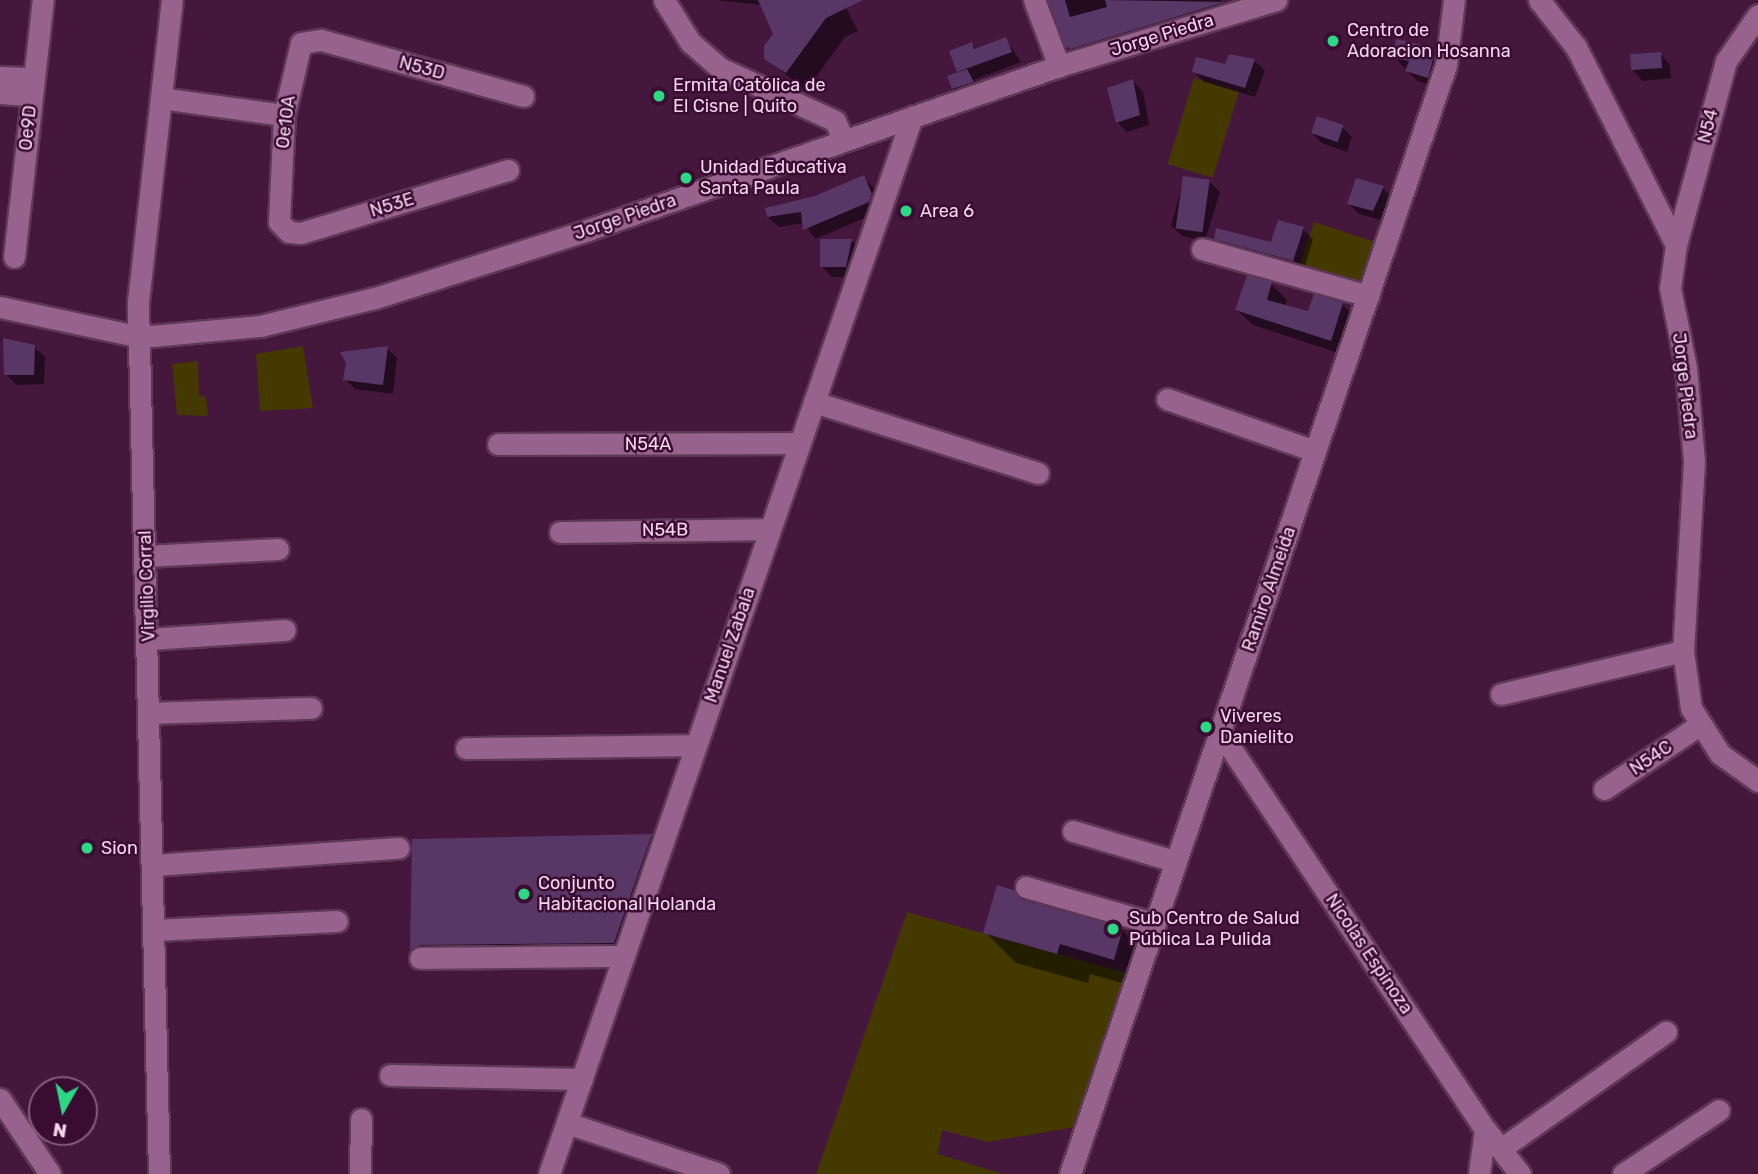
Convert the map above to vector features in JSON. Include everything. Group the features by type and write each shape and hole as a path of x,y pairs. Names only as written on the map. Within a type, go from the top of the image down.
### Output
{"street":[{"name":"Oe9D","path":"14,257 43,0"},
{"name":"Virgilio Corral","path":"159,1174 149,639 138,302 172,0"},
{"path":"664,0 690,42 720,68 835,121 843,139"},
{"path":"1034,0 1059,66"},
{"name":"Jorge Piedra","path":"0,307 141,337 260,326 374,298 588,230 1059,66 1276,0"},
{"name":"Ramiro Almeida","path":"1070,1174 1152,923 1220,732 1446,65 1454,0"},
{"path":"1539,0 1556,17 1576,47 1676,245"},
{"name":"N54","path":"1676,245 1726,61 1758,15"},
{"name":"N53D","path":"321,40 523,96"},
{"name":"Oe10A","path":"279,222 284,115 301,43 321,40"},
{"path":"0,77 33,87"},
{"path":"0,93 33,87"},
{"path":"161,98 284,115"},
{"name":"Manuel Zabala","path":"549,1174 912,117"},
{"name":"N53E","path":"279,222 289,232 300,233 509,170"},
{"name":"Jorge Piedra","path":"1676,245 1670,288 1685,368 1694,462 1684,651 1691,708 1698,726 1720,754 1758,781"},
{"path":"1202,249 1368,296"},
{"path":"1167,399 1315,451"},
{"path":"814,402 1038,473"},
{"name":"N54A","path":"498,444 799,443"},
{"name":"N54B","path":"560,532 769,529"},
{"path":"146,556 278,549"},
{"path":"149,639 285,630"},
{"path":"1501,694 1684,651"},
{"path":"150,713 311,708"},
{"name":"N54C","path":"1604,789 1698,726"},
{"name":"Nicolas Espinoza","path":"1220,732 1485,1129 1520,1174"},
{"path":"466,748 696,745"},
{"path":"1073,831 1174,861"},
{"path":"153,864 398,848"},
{"path":"1026,887 1152,923"},
{"path":"155,930 337,921"},
{"path":"420,958 624,956"},
{"path":"1502,1148 1666,1032"},
{"path":"390,1075 582,1079"},
{"path":"0,1099 50,1174"},
{"path":"1623,1174 1719,1110"},
{"path":"360,1174 361,1119"},
{"path":"567,1123 719,1174"},
{"path":"1479,1174 1485,1129"}],"shaded area":[{"path":"1194,78 1239,92 1213,178 1168,164"},
{"path":"1314,222 1377,242 1363,286 1300,266"},
{"path":"303,346 313,408 260,411 256,354"},
{"path":"198,361 199,396 206,397 208,416 177,415 172,364"},
{"path":"907,912 1126,973 1075,1127 988,1142 942,1130 938,1154 1003,1174 816,1174"}],"building":[{"path":"758,0 863,0 826,18 786,73 764,59 764,46 773,34"},
{"path":"1048,0 1065,0 1070,17 1107,7 1105,0 1225,2 1071,49 1065,46"},
{"path":"1006,37 1012,52 957,72 949,51 972,42 974,49"},
{"path":"1396,39 1423,45 1421,53 1434,56 1428,78 1405,71 1409,61 1393,58"},
{"path":"1661,52 1662,68 1631,70 1630,54"},
{"path":"1229,54 1255,59 1245,88 1192,72 1196,57 1225,64"},
{"path":"967,69 974,82 952,89 947,76"},
{"path":"1133,79 1140,115 1116,123 1107,88"},
{"path":"1317,116 1343,125 1338,142 1311,133"},
{"path":"864,175 872,194 869,202 803,230 801,212 767,217 765,208 815,196"},
{"path":"1183,176 1210,180 1202,232 1176,228"},
{"path":"1356,178 1384,186 1373,211 1347,204"},
{"path":"1278,220 1304,227 1293,261 1214,239 1216,228 1271,242"},
{"path":"820,239 852,239 846,267 820,267"},
{"path":"1247,275 1272,282 1267,300 1308,311 1314,294 1343,303 1331,341 1235,310"},
{"path":"3,338 35,345 34,375 4,375"},
{"path":"388,346 383,385 343,380 346,363 340,352"},
{"name":"Conjunto Habitacional Holanda","path":"652,834 614,943 420,945 410,950 412,839"},
{"name":"Sub Centro de Salud Pública La Pulida","path":"997,885 1013,890 1022,900 1123,928 1114,960 1060,944 1057,954 983,933"}],"place":[{"name":"Centro de Adoracion Hosanna","path":"1333,41"},
{"name":"Ermita Católica de El Cisne | Quito","path":"659,96"},
{"name":"Unidad Educativa Santa Paula","path":"686,178"},
{"name":"Area 6","path":"906,211"},
{"name":"Viveres Danielito","path":"1206,727"},
{"name":"Sion","path":"87,848"},
{"name":"Conjunto Habitacional Holanda","path":"524,894"},
{"name":"Sub Centro de Salud Pública La Pulida","path":"1113,929"}]}
